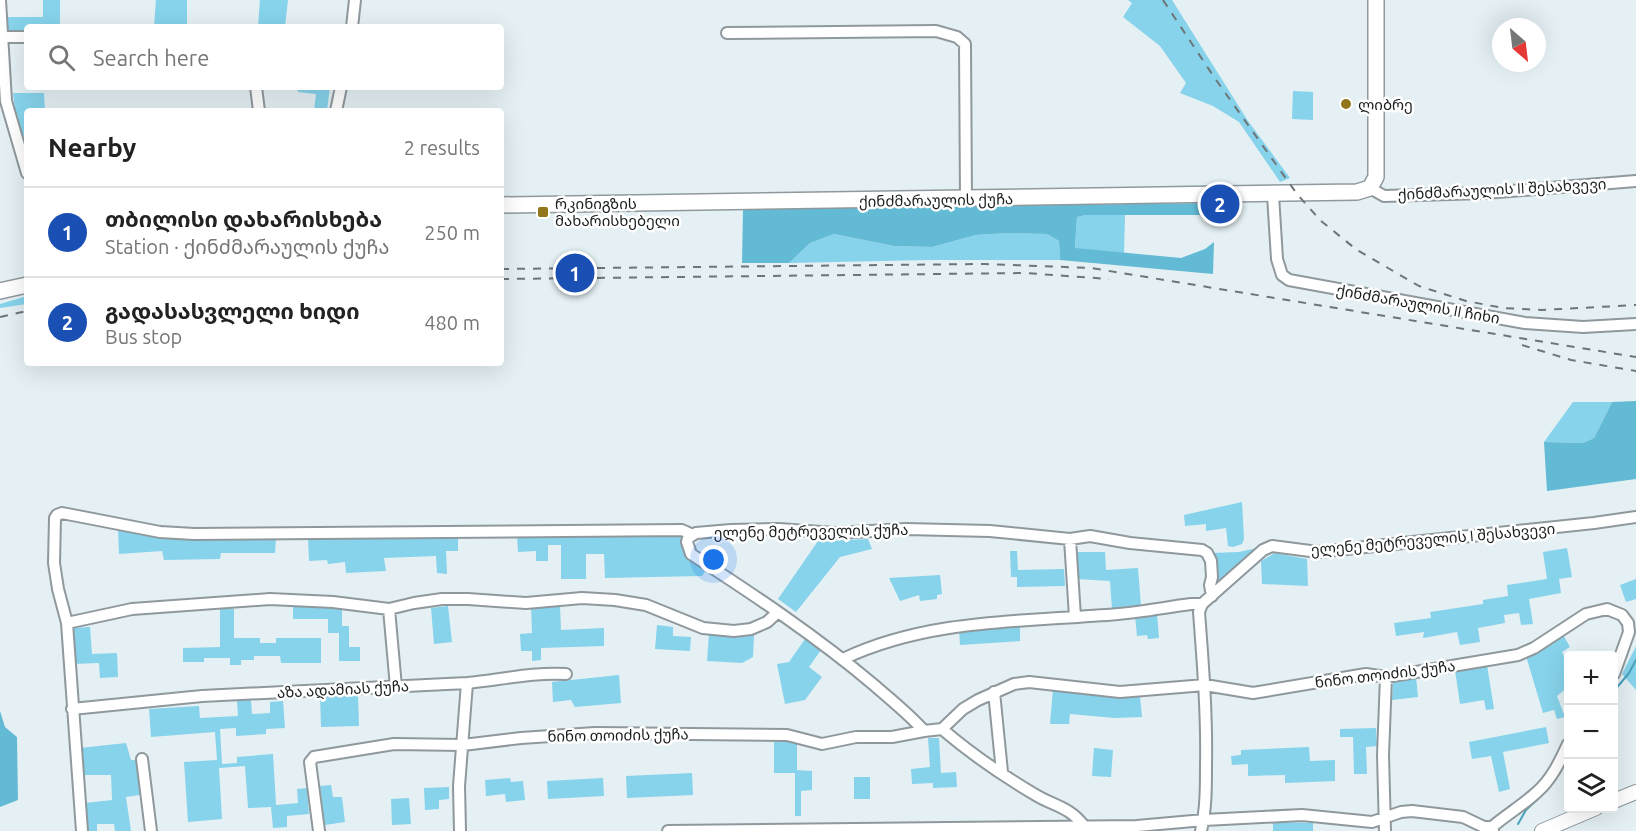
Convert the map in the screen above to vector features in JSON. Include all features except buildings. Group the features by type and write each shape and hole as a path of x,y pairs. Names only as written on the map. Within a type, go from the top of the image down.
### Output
{"main road":[{"path":"1370,188 1376,177 1376,0"},
{"name":"ქინძმარაულის ქუჩა","path":"504,205 1273,195 1357,192 1370,188"},
{"path":"0,291 24,286"}],"street":[{"path":"0,0 5,87 4,112 24,165"},
{"path":"352,24 355,0"},
{"path":"727,33 936,31 957,37 964,44 966,199"},
{"path":"2,41 24,37"},
{"path":"256,90 259,108"},
{"path":"337,108 340,90"},
{"name":"ქინძმარაულის II შესახვევი","path":"1370,188 1384,196 1485,193 1636,181"},
{"name":"ქინძმარაულის II ჩიხი","path":"1273,195 1277,259 1282,275 1289,280 1525,323 1583,327 1636,324"},
{"path":"82,831 67,623 54,563 57,515 68,514 160,532 194,534 682,530 693,535"},
{"name":"ელენე მეტრეველის I შესახვევი","path":"1212,596 1263,550 1272,546 1318,552 1594,524 1636,517"},
{"name":"ელენე მეტრეველის ქუჩა","path":"778,612 691,554 688,538 693,535 731,530 779,529 835,534 906,529 990,531 1070,539 1090,536 1130,543 1202,550 1207,553 1211,561 1212,596"},
{"path":"1070,539 1075,617"},
{"path":"1202,825 1207,745 1199,612 1202,604 1212,596"},
{"path":"67,623 132,609 270,599 333,602 389,609 414,603 450,599 526,603 582,598 615,600 646,605 702,628 734,631 751,629 767,622 778,612 843,659 913,718 924,731"},
{"path":"843,659 882,643 957,626 1202,604"},
{"path":"389,609 396,687"},
{"name":"ნინო თოიძის ქუჩა","path":"319,831 311,759 394,744 463,745 595,733 787,735 822,744 856,737 892,737 942,729 963,709 1014,684 1029,682 1120,692 1205,685 1253,693 1366,674 1386,677 1518,655 1534,648 1586,614 1607,609 1622,615 1628,623 1629,632 1618,663"},
{"name":"აზა ადამიას ქუჩა","path":"72,709 202,696 467,683 542,673 566,674"},
{"path":"1385,831 1383,755 1386,677"},
{"path":"460,831 459,786 467,683"},
{"path":"994,692 1002,772"},
{"path":"942,729 967,750 1036,795 1063,807 1076,816 1084,826"},
{"path":"668,831 1202,825 1302,815 1372,822 1401,812 1423,811 1462,817 1492,829 1542,786 1564,753"},
{"path":"142,759 151,831"},
{"path":"1618,799 1636,792"},
{"path":"1542,831 1584,813"}],"shaded area":[{"path":"43,0 60,0 60,24 24,24 24,32 7,32 7,17 43,17"},
{"path":"156,0 187,0 187,24 154,24"},
{"path":"260,0 288,0 285,24 258,24"},
{"path":"1128,0 1172,0 1248,121 1290,178 1280,182 1239,122 1213,106 1180,93 1186,83 1160,46 1123,17 1132,3"},
{"path":"298,90 330,90 327,108 314,108 316,94 298,92"},
{"path":"1293,91 1313,92 1313,120 1292,119"},
{"path":"13,93 44,93 45,108 24,108 24,136 15,111"},
{"path":"1216,203 1215,215 1086,215 1077,217 1075,248 1181,258 1205,249 1214,242 1213,274 1060,260 1059,241 1047,234 1007,233 976,235 932,247 894,246 834,234 810,243 789,263 742,263 743,209"},
{"path":"1125,215 1124,253 1075,249 1077,217"},
{"path":"834,234 894,246 932,247 976,235 1047,234 1059,241 1060,260 789,263 810,243"},
{"path":"24,297 24,304 0,308 0,304"},
{"path":"1636,401 1636,479 1547,491 1544,442 1583,443 1594,438 1612,402"},
{"path":"1573,402 1612,402 1594,438 1583,443 1544,442"},
{"path":"1242,502 1244,539 1242,544 1228,546 1226,528 1206,531 1206,524 1185,526 1184,515"},
{"path":"118,528 276,538 275,553 221,553 220,559 164,560 162,551 119,554"},
{"path":"681,533 685,536 682,541 684,551 707,569 702,576 605,578 604,554 586,554 586,579 561,579 561,545 548,545 548,561 536,561 536,551 518,552 517,536"},
{"path":"458,535 458,551 446,551 447,574 437,573 436,556 384,558 386,571 346,573 345,562 328,564 327,560 309,561 308,537"},
{"path":"868,539 872,549 840,557 796,612 778,599 818,541"},
{"path":"1257,548 1215,589 1211,553 1239,552"},
{"path":"1567,548 1572,577 1559,579 1561,593 1529,599 1533,624 1521,625 1519,613 1504,615 1505,623 1478,628 1480,642 1460,645 1457,632 1423,638 1424,632 1396,636 1394,623 1431,618 1430,612 1483,604 1483,600 1508,596 1507,585 1547,579 1543,552"},
{"path":"1010,551 1017,551 1018,570 1064,569 1065,586 1017,587 1017,577 1011,577"},
{"path":"1078,552 1105,552 1106,570 1138,568 1141,606 1112,609 1110,581 1077,579"},
{"path":"1275,553 1307,559 1308,586 1262,584 1261,561"},
{"path":"940,575 942,594 937,595 937,599 920,601 919,595 900,601 889,578"},
{"path":"1636,579 1636,599 1626,602 1620,585"},
{"path":"560,605 561,630 604,628 604,646 541,648 541,660 532,661 532,651 521,651 520,634 532,633 531,606"},
{"path":"293,606 342,606 342,626 349,626 349,647 360,647 360,661 339,661 339,633 328,633 328,619 293,619"},
{"path":"448,606 452,642 434,644 431,608"},
{"path":"220,609 234,609 234,638 260,638 260,643 276,643 276,638 321,638 321,663 281,663 280,656 254,656 254,660 241,660 241,665 230,665 230,658 204,658 204,662 183,662 183,648 220,647"},
{"path":"1157,614 1159,638 1148,639 1147,635 1137,636 1135,616"},
{"path":"657,625 673,627 673,636 691,637 690,651 655,649"},
{"path":"1020,626 1020,641 960,645 959,629"},
{"path":"90,627 92,654 117,653 118,677 100,678 99,663 73,664 71,628"},
{"path":"715,632 742,637 754,635 753,657 742,663 707,661 709,634"},
{"path":"1562,633 1570,647 1562,652 1564,690 1557,696 1564,717 1557,719 1554,710 1543,713 1526,656"},
{"path":"805,639 821,650 809,667 822,677 805,700 785,704 777,664 789,662"},
{"path":"1636,646 1636,690 1622,674"},
{"path":"1487,665 1494,709 1486,710 1484,700 1460,704 1455,670"},
{"path":"619,675 621,703 575,707 571,700 553,702 552,682"},
{"path":"1416,677 1418,697 1392,700 1393,681"},
{"path":"1053,689 1140,697 1142,717 1115,718 1070,714 1069,724 1050,724"},
{"path":"358,694 359,726 321,727 320,695"},
{"path":"251,700 252,714 270,713 270,702 283,701 285,728 266,729 266,734 236,736 236,728 220,729 222,764 237,763 237,757 273,754 276,805 298,803 297,789 307,788 309,814 287,816 287,827 273,828 271,807 248,808 245,766 219,768 222,819 188,822 184,762 217,760 215,732 151,737 149,709 199,706 200,718 238,716 237,701"},
{"path":"0,711 5,727 17,737 18,800 0,807"},
{"path":"1546,727 1549,743 1503,752 1510,789 1499,792 1491,756 1472,759 1469,742"},
{"path":"1376,728 1377,746 1366,747 1367,774 1354,774 1353,737 1340,737 1340,729"},
{"path":"928,738 939,738 941,773 956,772 957,787 933,788 933,783 912,784 911,769 930,767"},
{"path":"774,742 797,742 797,770 812,771 812,790 801,791 801,816 795,816 795,773 774,773"},
{"path":"126,743 131,760 138,760 140,795 126,797 131,831 115,831 114,824 97,824 97,831 87,831 85,803 112,800 111,775 82,775 80,748"},
{"path":"1309,747 1310,761 1335,760 1335,781 1285,783 1285,775 1248,776 1248,764 1232,765 1231,756 1241,755 1241,750"},
{"path":"1094,748 1113,750 1111,777 1092,776"},
{"path":"692,773 693,795 627,798 626,776"},
{"path":"854,777 870,777 870,799 854,799"},
{"path":"510,778 511,782 523,781 525,800 506,802 505,794 486,796 485,780"},
{"path":"603,778 604,796 548,799 547,781"},
{"path":"331,785 333,797 342,797 345,822 325,825 320,786"},
{"path":"449,787 449,799 439,800 439,809 425,810 424,788"},
{"path":"409,798 411,824 392,825 391,799"},
{"path":"1273,822 1313,823 1313,831 1273,831"}],"waterway":[{"path":"1618,686 1636,660"},
{"path":"1550,785 1564,766"},
{"path":"1518,824 1526,810 1545,792"}],"railway":[{"path":"1163,0 1297,194 1321,221 1357,250 1419,286 1466,301 1503,308 1542,310 1636,305"},
{"path":"504,269 985,264 1091,268 1636,357"},
{"path":"504,279 1025,273 1109,279"},
{"path":"0,317 24,312"},
{"path":"1522,345 1571,360 1636,371"}],"place":[{"name":"ლიბრე","path":"1346,104"},
{"name":"გადასასვლელი ხიდი","path":"1220,204"},
{"name":"რკინიგზის მახარისხებელი","path":"543,212"},
{"name":"თბილისი დახარისხება","path":"575,273"}]}
